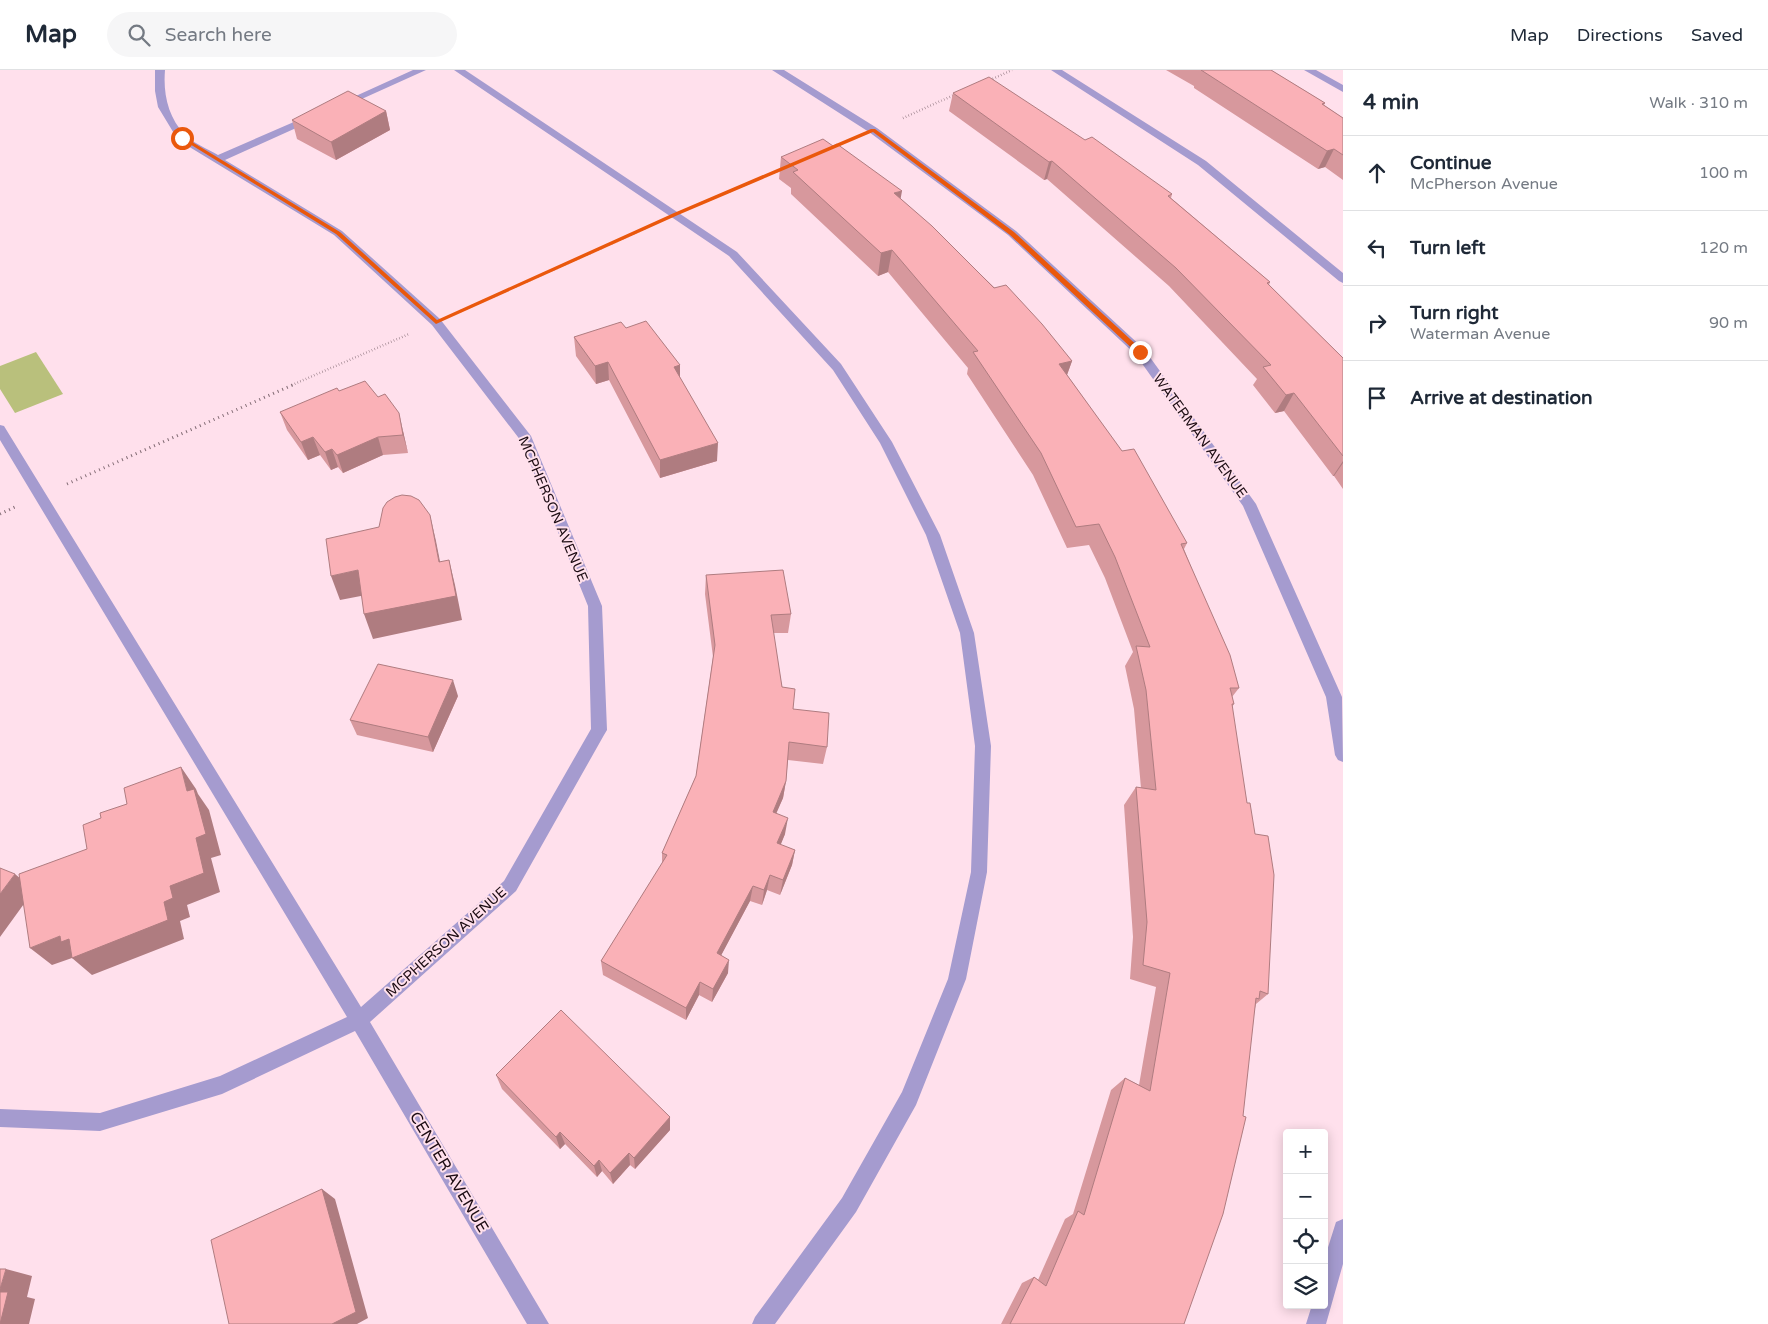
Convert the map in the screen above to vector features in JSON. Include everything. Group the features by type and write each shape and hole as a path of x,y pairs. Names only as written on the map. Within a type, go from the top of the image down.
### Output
{"street":[{"name":"MCPHERSON AVENUE","path":"0,1118 100,1122 222,1084 359,1020 510,886 599,730 595,606 526,440 436,322 338,233 182,138 166,114 158,90 160,70"},
{"path":"216,160 421,70"},
{"path":"459,70 733,254 837,367 886,442 933,535 967,633 983,746 979,872 957,979 909,1098 854,1197 762,1324"},
{"name":"WATERMAN AVENUE","path":"777,70 873,130 1012,233 1140,352 1249,504 1334,697 1343,755"},
{"path":"1056,70 1202,163 1343,279"},
{"path":"1309,70 1343,89"},
{"name":"CENTER AVENUE","path":"0,429 359,1020 538,1324"},
{"path":"1328,1282 1343,1229"},
{"path":"1316,1324 1321,1309"}],"path":[{"path":"986,82 1012,70"},
{"path":"873,130 959,93"},
{"path":"0,514 676,214 784,168"}],"green space":[{"path":"36,352 63,394 15,413 0,389 0,366"}],"building":[{"path":"1201,70 1271,70 1325,103 1322,104 1343,118 1343,155 1334,149 1327,151"},
{"path":"989,77 1085,140 1092,137 1172,194 1168,196 1270,282 1267,283 1343,358 1343,456 1294,393 1286,395 1263,367 1271,365 1176,268 1052,161 1049,162 953,93"},
{"path":"348,91 386,111 331,142 292,120"},
{"path":"823,139 833,146 837,144 902,191 894,193 932,226 994,288 1006,285 1042,324 1072,361 1059,364 1122,451 1134,449 1187,543 1181,544 1230,655 1239,688 1230,688 1234,704 1232,704 1247,803 1250,803 1255,834 1268,836 1274,875 1268,994 1260,991 1259,999 1256,998 1243,1116 1246,1117 1223,1214 1184,1324 1010,1324 1034,1277 1046,1286 1078,1211 1084,1215 1125,1078 1150,1091 1170,973 1143,965 1147,922 1136,787 1156,790 1146,690 1136,646 1150,647 1115,557 1099,524 1076,527 1041,453 973,352 978,351 892,250 881,253 793,172 798,170 781,157"},
{"path":"646,321 680,365 674,367 718,443 660,460 608,362 595,366 574,337 621,322 626,328"},
{"path":"365,381 378,397 385,394 399,413 403,435 378,437 337,455 332,449 325,452 313,437 301,442 280,412 337,388 339,391"},
{"path":"402,495 411,496 419,500 430,515 439,562 449,560 456,596 364,614 358,570 331,576 326,539 379,527 383,508 387,502"},
{"path":"783,570 791,614 771,615 782,687 795,689 793,709 829,713 827,747 789,742 786,781 773,812 788,818 777,843 795,850 783,880 770,875 764,890 753,886 717,953 729,960 713,989 700,982 686,1008 601,961 667,855 662,853 696,776 715,645 706,575"},
{"path":"378,664 453,680 428,737 350,720"},
{"path":"181,767 187,791 194,789 206,834 196,838 204,873 170,886 173,898 164,902 168,920 72,958 69,939 61,942 60,936 30,948 19,874 87,849 83,825 101,818 100,813 127,804 124,788"},
{"path":"0,868 15,874 0,894"},
{"path":"561,1010 670,1117 634,1158 629,1153 610,1173 599,1160 594,1166 560,1132 556,1137 496,1075"},
{"path":"322,1189 356,1312 332,1324 229,1324 211,1240"},
{"path":"0,1269 6,1269 0,1289"},
{"path":"0,1292 8,1292 0,1324"}],"route":[{"path":"182,138 338,233 436,322 676,214 873,130 1012,233 1140,352"}]}
